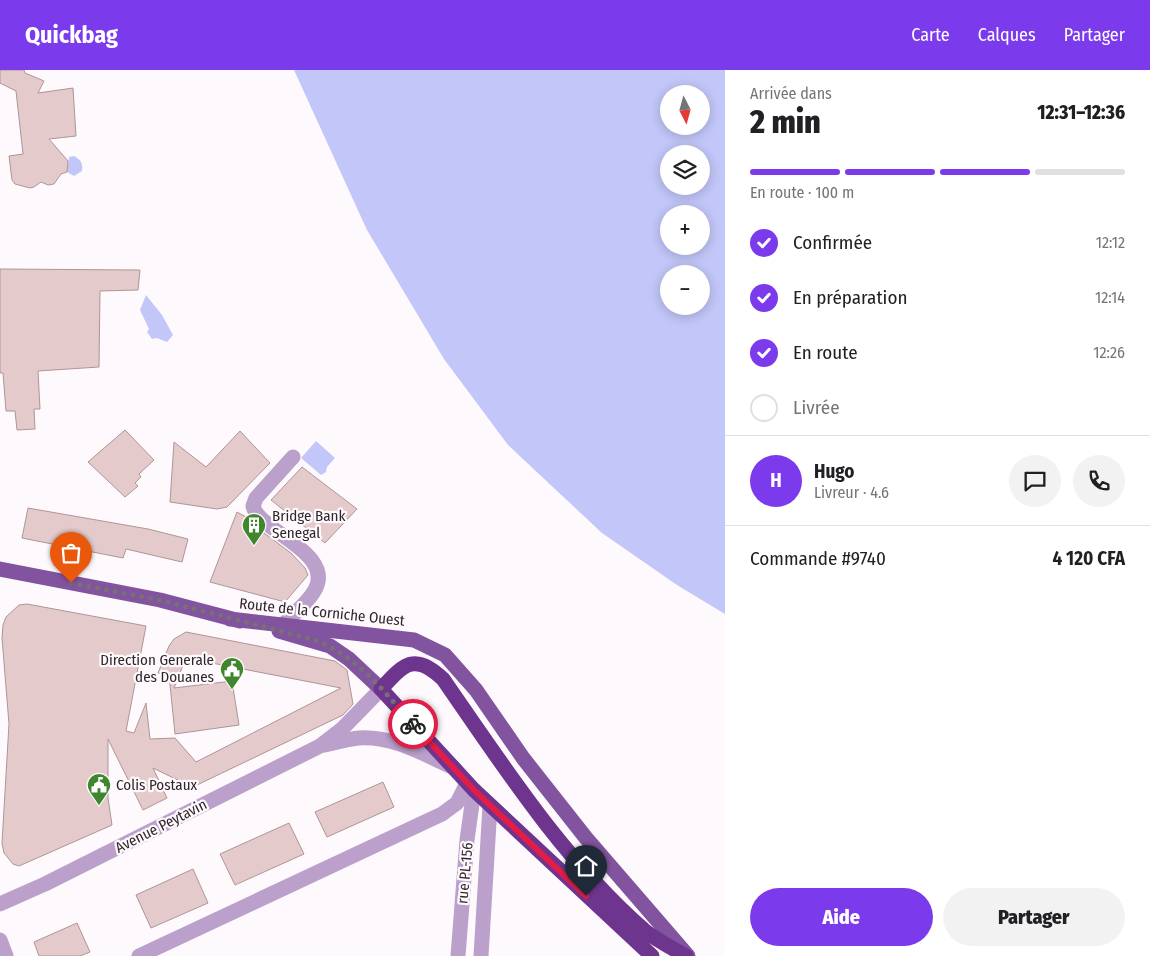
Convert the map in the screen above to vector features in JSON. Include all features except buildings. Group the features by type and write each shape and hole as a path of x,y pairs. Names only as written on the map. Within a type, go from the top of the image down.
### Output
{"highway":[{"path":"381,689 400,668 405,666 424,665 433,670 443,680 538,814 589,874 645,931 687,956"},
{"name":"Route de la Corniche Ouest","path":"381,689 455,768 470,787 652,956"}],"main road":[{"path":"0,569 160,600 230,619"},
{"name":"Route de la Corniche Ouest","path":"230,619 414,640 445,654 476,690 523,758 586,838 687,956"},
{"name":"Route de la Corniche Ouest","path":"230,619 315,640 330,646 349,659 381,689"}],"street":[{"path":"284,624 314,593 318,584 318,574 314,563 307,555 258,515 253,506 256,498 293,457"},
{"path":"320,746 342,728 381,689"},
{"path":"320,746 357,738 378,738 399,742 455,768"},
{"name":"Avenue Peytavin","path":"0,904 45,884 320,746"},
{"path":"140,956 442,814 457,803 470,787"},
{"name":"rue PL-156","path":"458,956 470,787"},
{"name":"rue PL-156","path":"481,956 490,806"},
{"path":"0,940 6,956"}],"water":[{"path":"294,70 725,70 725,614 677,585 602,533 508,445 444,359 367,230"},
{"path":"74,156 81,162 82,171 74,176 67,172 69,157"},
{"path":"146,295 162,315 173,335 167,342 157,338 152,339 147,332 149,329 140,310"},
{"path":"316,441 335,458 327,467 326,472 321,475 301,458"}],"way so far":[{"path":"71,583 160,600 315,640 330,646 349,659 373,680 413,724"}],"place":[{"name":"Bridge Bank Senegal","path":"254,546"},
{"name":"Direction Generale des Douanes","path":"232,690"},
{"name":"Colis Postaux","path":"99,806"}],"route":[{"path":"413,724 474,790 586,896"}]}
